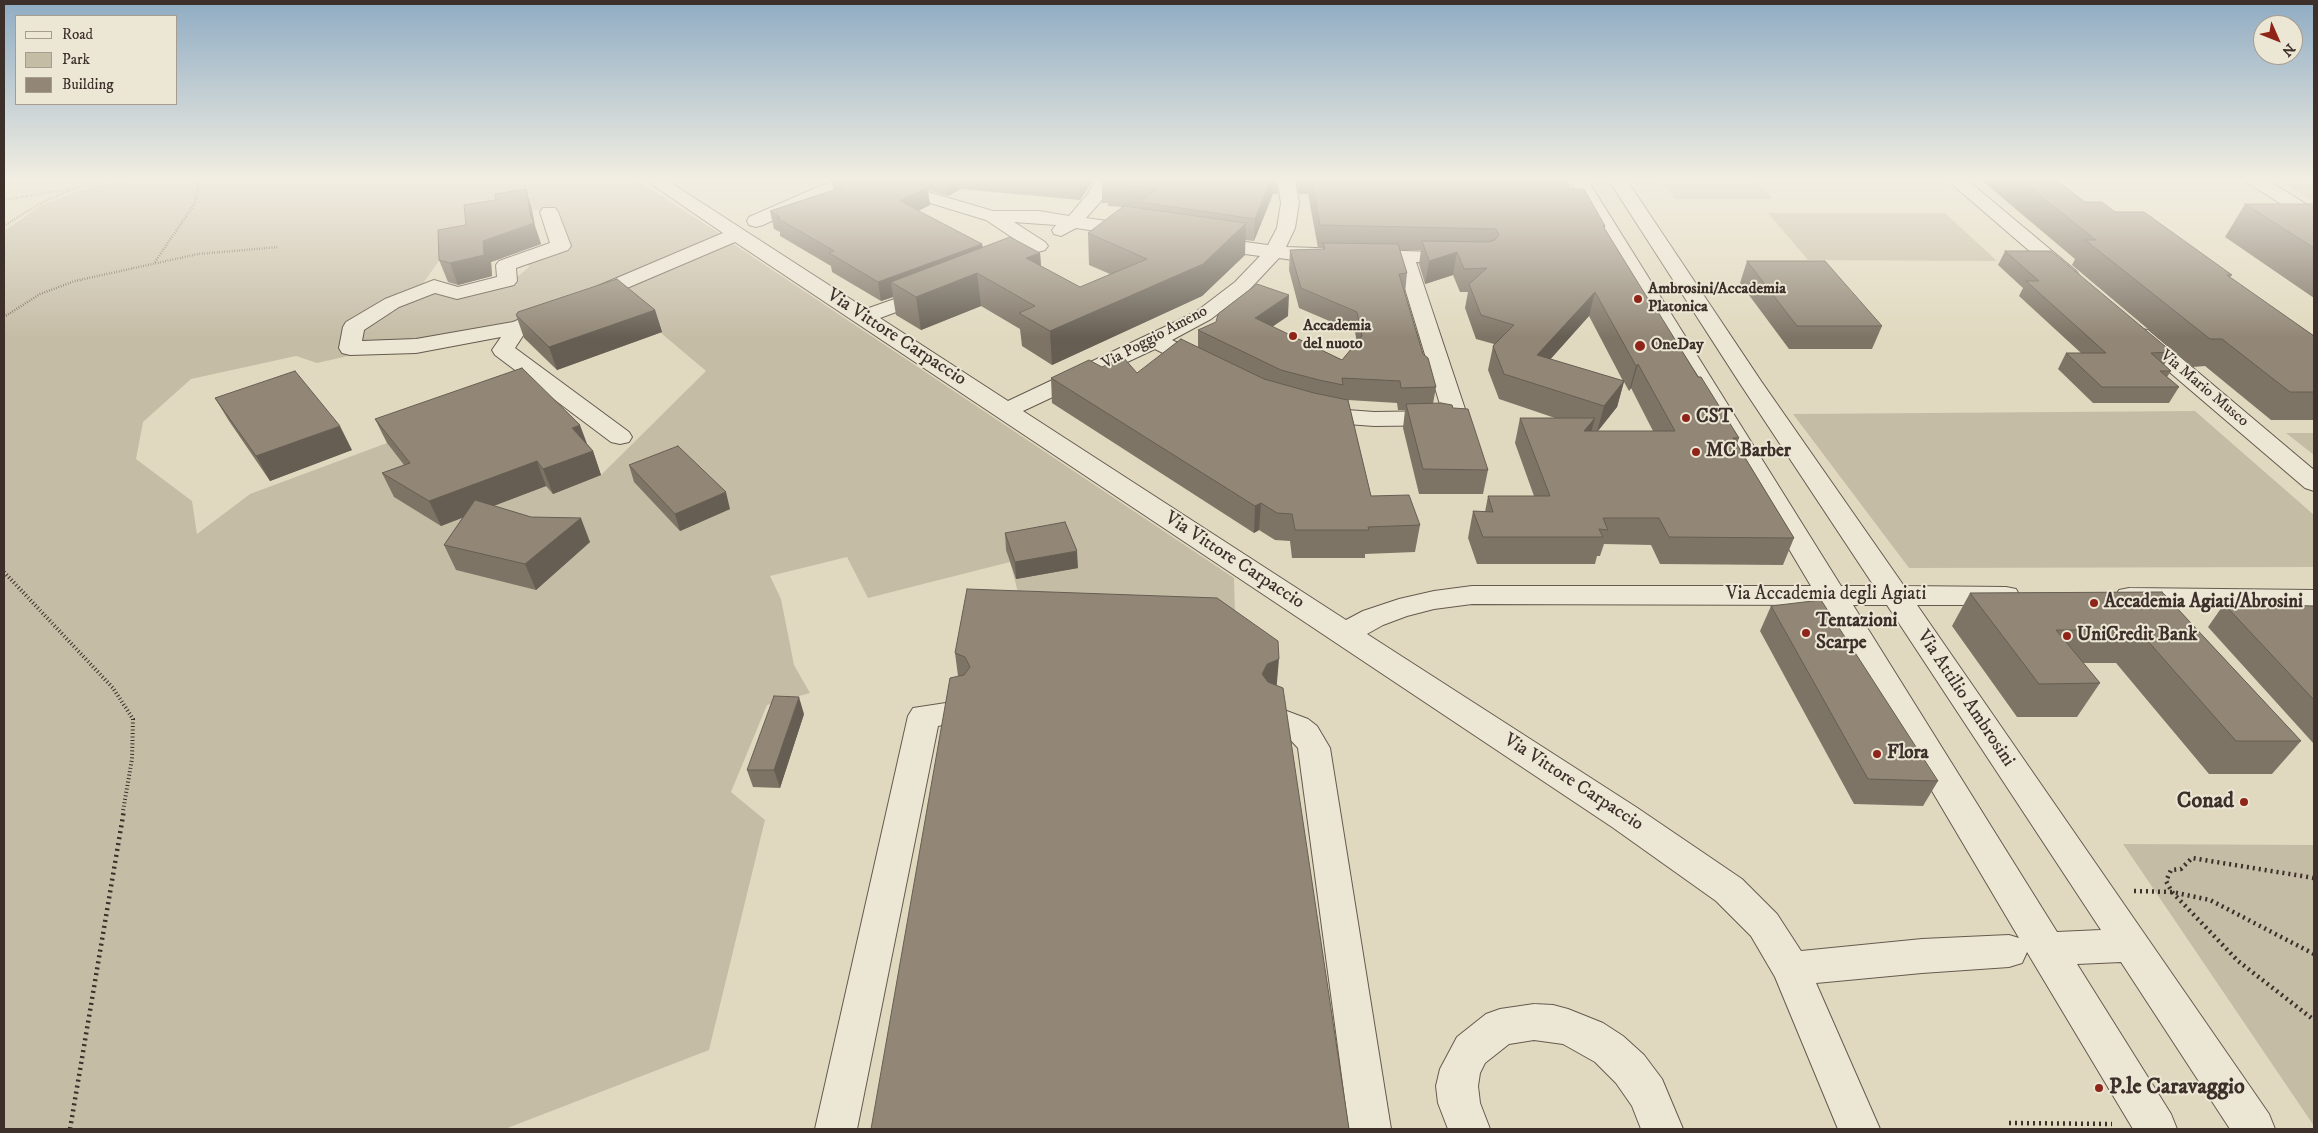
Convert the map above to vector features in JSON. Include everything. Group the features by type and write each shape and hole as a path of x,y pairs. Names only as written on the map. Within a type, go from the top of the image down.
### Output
{"street":[{"path":"556,232 561,246 506,266 507,281 458,293 434,286 392,303 354,327 350,348 416,346 518,327 736,232"},
{"name":"Via Vittore Carpaccio","path":"750,232 864,317 1701,869 1739,900 1764,925 1791,970 1859,1129"},
{"path":"1010,232 1030,250 1058,232"},
{"path":"1135,232 1155,235"},
{"name":"Via Poggio Ameno","path":"1007,410 1156,341 1197,319 1242,286 1273,253 1283,232"},
{"path":"1610,232 2156,1129"},
{"name":"Via Attilio Ambrosini","path":"1652,232 1750,382 2254,1129"},
{"path":"2018,232 2082,286"},
{"path":"1193,240 1273,253 1473,257"},
{"path":"1295,405 1356,418 1456,418 1405,257"},
{"path":"864,317 950,285"},
{"name":"Via Mario Musco","path":"2127,324 2314,483"},
{"path":"518,327 503,350 620,437"},
{"path":"1156,341 1227,376"},
{"name":"Via Accademia degli Agiati","path":"1345,633 1373,618 1399,609 1434,600 1472,595 2036,596"},
{"path":"2106,597 2314,600"},
{"path":"836,1129 924,716 959,712"},
{"path":"1276,719 1297,727 1306,734 1314,748 1370,1129"},
{"path":"2047,949 2130,945"},
{"path":"1791,970 1922,956 2009,951"},
{"path":"1469,1129 1459,1103 1457,1086 1460,1069 1470,1050 1500,1027 1534,1022 1553,1023 1568,1027 1589,1036 1609,1049 1630,1070 1647,1093 1662,1129"}],"path":[{"path":"155,262 175,232"},
{"path":"4,317 40,294 74,281 198,254 279,247"},
{"path":"4,572 113,688 133,719 132,759 70,1129"},
{"path":"2314,878 2208,859 2192,858 2181,869 2171,870 2166,881 2172,892 2238,961 2314,1020"},
{"path":"2093,889 2172,892 2210,900 2314,954"},
{"path":"2009,1123 2121,1124"}],"green space":[{"path":"4,232 486,232 446,251 421,286 351,327 357,354 317,363 296,356 191,379 143,422 136,459 192,501 197,534 250,494 387,443 411,474 546,486 553,493 601,475 706,371 623,301 522,336 729,241 1234,578 1235,613 1024,615 1010,562 868,598 847,557 770,576 781,599 794,665 810,693 767,705 731,792 765,820 709,1050 505,1129 4,1129"},
{"path":"561,232 717,232 722,235 519,322 416,343 356,346 357,327 394,304 437,289 510,283 529,267 527,260 566,244"},
{"path":"1784,232 1965,232 1997,261 1808,260"},
{"path":"2195,411 2314,515 2314,567 1909,568 1793,414"},
{"path":"2286,433 2314,433 2314,455"},
{"path":"2123,844 2314,845 2314,1126 2138,866"}],"building":[{"path":"438,232 509,232 483,241 484,255 450,263 439,260"},
{"path":"801,232 959,232 982,244 878,282 829,253 834,251"},
{"path":"1237,232 1203,264 1050,331 1019,313 1035,306 977,273 916,297 891,282 1010,237 1040,253 1026,258 1080,287 1147,259 1088,233"},
{"path":"1497,232 1607,232 1653,307 1655,307 1698,377 1701,377 1739,438 1733,438 1794,538 1669,537 1659,518 1603,518 1608,530 1599,529 1603,537 1483,537 1473,511 1493,512 1488,496 1550,496 1520,418 1595,418 1584,431 1675,431 1595,292 1537,355 1624,381 1604,406 1504,374 1493,346 1514,325 1481,315 1469,284 1487,268 1464,269 1457,252 1429,261 1422,241 1488,242 1495,240 1499,235"},
{"path":"2086,232 2172,232 2232,275 2227,275 2314,336 2314,392 2290,392 2222,339 2210,339 2085,240 2096,240"},
{"path":"2289,232 2314,232 2314,248"},
{"path":"1323,243 1398,244 1407,273 1399,274 1423,354 1428,358 1436,387 1401,388 1400,381 1342,378 1343,385 1319,380 1281,370 1198,330 1216,322 1218,314 1257,284 1289,295 1255,318 1342,360 1362,336 1357,312 1301,288 1290,250 1325,249"},
{"path":"2005,251 2051,251 2172,352 2151,353 2171,371 2160,371 2179,387 2102,387 2066,353 2106,353 2026,281 2039,281"},
{"path":"1747,261 1825,261 1882,326 1797,326"},
{"path":"617,279 655,310 549,347 516,315 518,312"},
{"path":"1181,339 1264,379 1348,400 1371,496 1409,495 1420,525 1368,527 1369,530 1295,530 1292,514 1277,513 1261,503 1255,506 1051,378 1089,360 1102,367 1123,357 1137,373"},
{"path":"522,368 580,425 572,428 593,451 543,469 537,461 429,501 382,473 410,463 375,419"},
{"path":"295,371 340,426 256,456 215,398"},
{"path":"1441,403 1452,405 1453,408 1468,409 1488,470 1423,469 1406,404"},
{"path":"678,446 726,492 675,514 629,465"},
{"path":"475,500 531,517 581,518 525,564 444,545"},
{"path":"1065,522 1077,551 1015,562 1005,533"},
{"path":"967,589 1217,598 1278,641 1279,659 1267,664 1262,674 1268,682 1283,688 1349,1129 871,1129 950,678 964,675 970,667 965,657 955,653"},
{"path":"2162,592 2301,741 2236,741 2138,630 2056,630 2100,683 2039,684 1970,593"},
{"path":"1821,600 1938,781 1868,779 1771,606"},
{"path":"2224,604 2314,606 2314,700"},
{"path":"774,696 799,697 774,770 747,770"}],"place":[{"name":"Ambrosini/Accademia Platonica","path":"1638,299"},
{"name":"Accademia del nuoto","path":"1293,336"},
{"name":"OneDay","path":"1640,346"},
{"name":"CST","path":"1686,418"},
{"name":"MC Barber","path":"1696,452"},
{"name":"Accademia Agiati/Abrosini","path":"2094,603"},
{"name":"Tentazioni Scarpe","path":"1806,633"},
{"name":"UniCredit Bank","path":"2067,636"},
{"name":"Flora","path":"1877,754"},
{"name":"Conad","path":"2244,802"},
{"name":"P.le Caravaggio","path":"2099,1088"}]}
